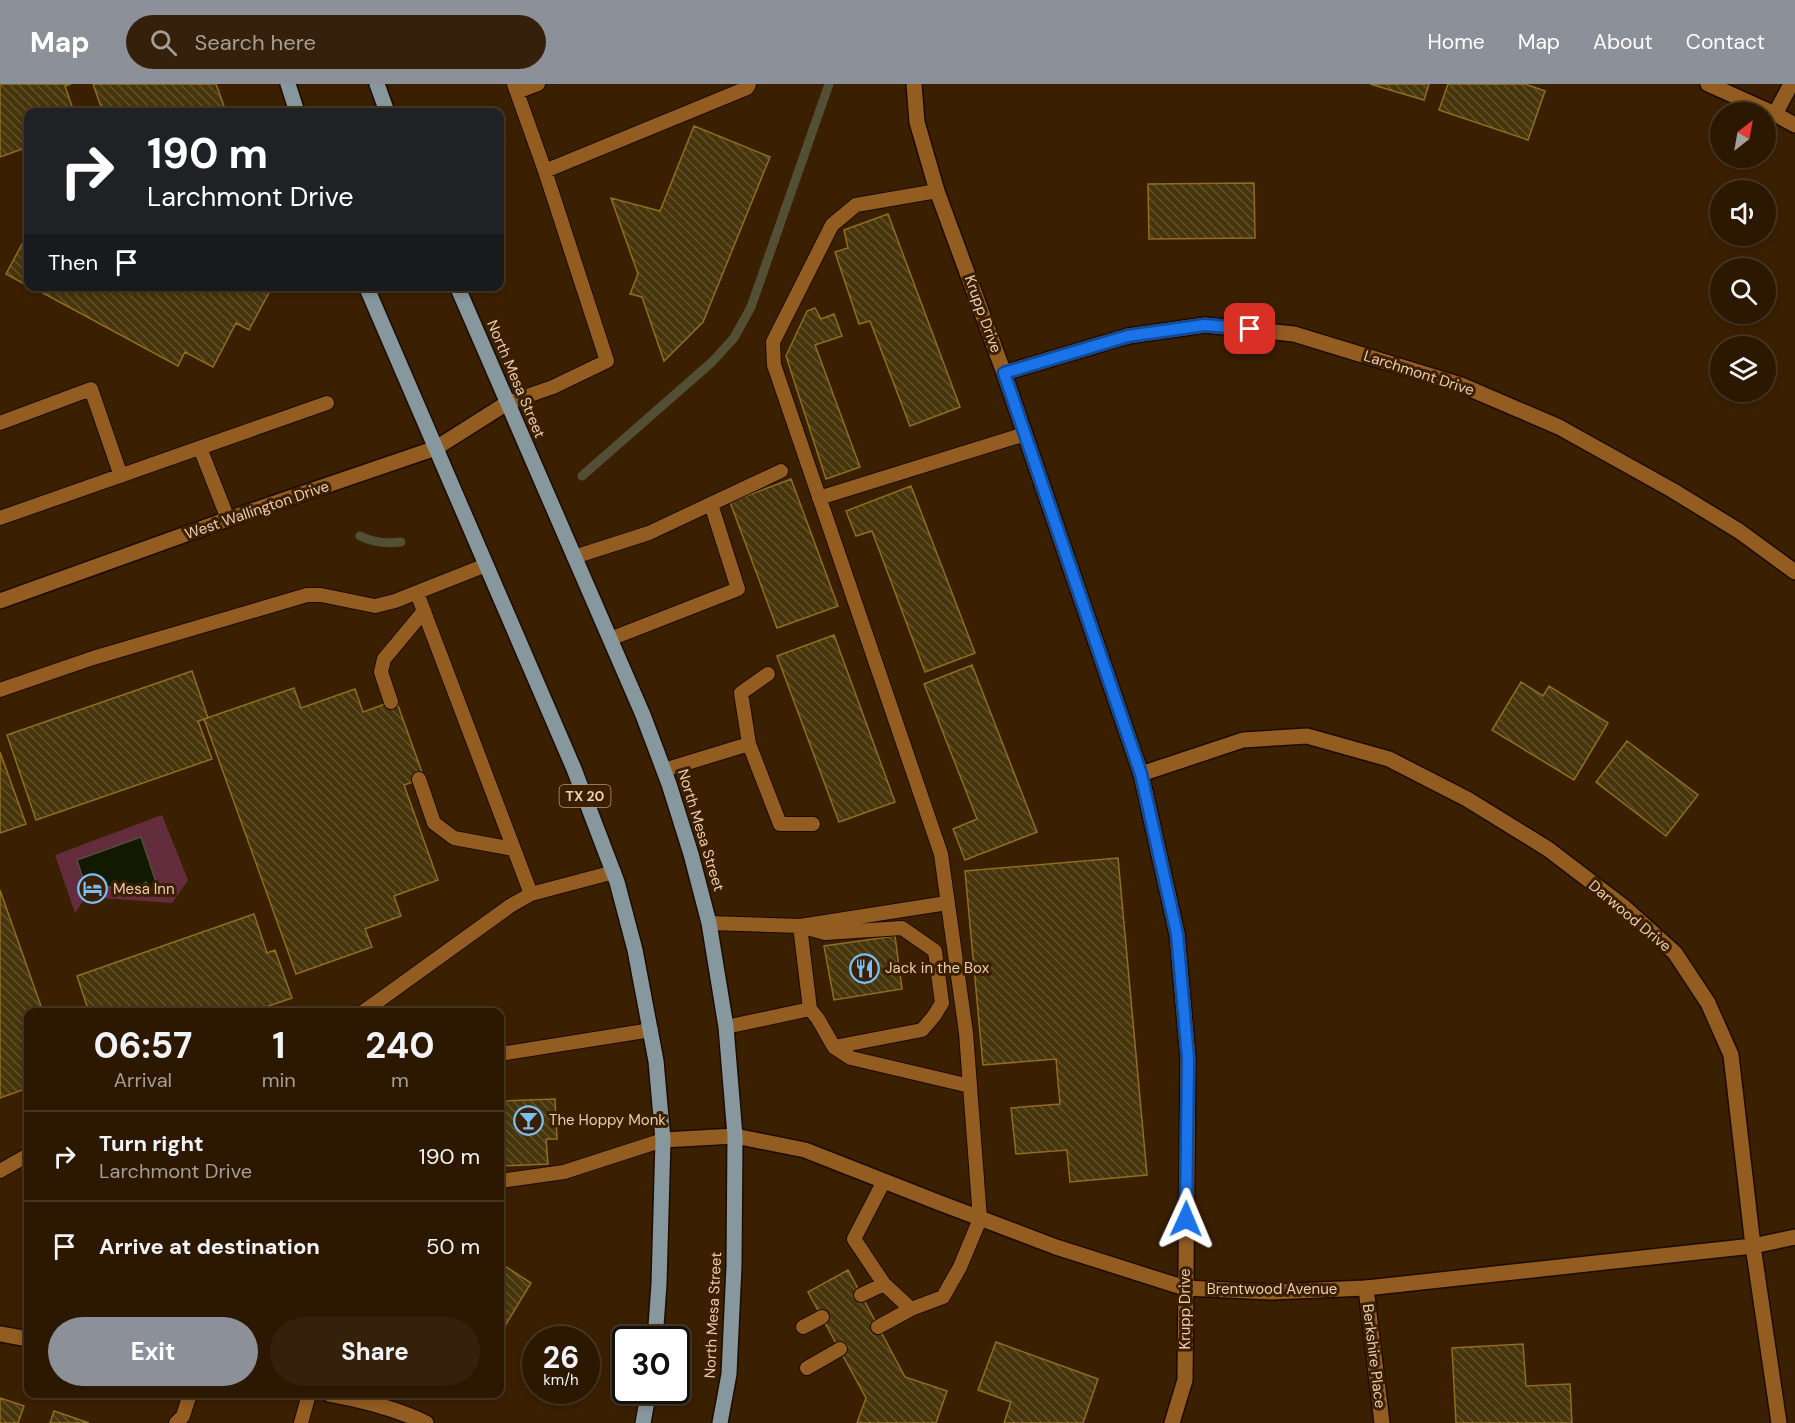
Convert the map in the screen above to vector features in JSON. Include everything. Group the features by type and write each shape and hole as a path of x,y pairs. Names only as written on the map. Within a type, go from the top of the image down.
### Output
{"main road":[{"path":"288,84 296,108"},
{"path":"377,84 386,108"},
{"name":"TX 20","path":"368,291 574,769 614,872 635,950 656,1061 663,1140 656,1326"},
{"name":"North Mesa Street","path":"459,291 643,715 664,770 691,854 709,923 726,1027 735,1136 734,1266 729,1374 720,1423"},
{"path":"643,1423 647,1404"}],"street":[{"name":"Krupp Drive","path":"914,84 917,122 937,191 1004,373 1141,774 1177,934 1188,1058 1185,1380 1172,1423"},
{"path":"1708,84 1748,102"},
{"path":"1776,112 1791,84"},
{"path":"1776,115 1795,125"},
{"name":"Larchmont Drive","path":"1004,373 1128,336 1205,325 1294,334 1461,385 1559,428 1672,490 1739,531 1795,572"},
{"name":"West Wallington Drive","path":"0,601 228,519 436,448 507,403"},
{"name":"Darwood Drive","path":"1141,774 1244,740 1307,735 1389,759 1467,799 1548,849 1616,901 1675,953 1708,1003 1731,1055 1753,1246 1779,1423"},
{"name":"Brentwood Avenue","path":"663,1140 735,1136 805,1150 1056,1247 1185,1288 1271,1292 1366,1288 1753,1246 1795,1238"},
{"name":"Berkshire Place","path":"1366,1288 1382,1423"},
{"path":"0,1334 24,1338"},
{"path":"347,1398 402,1418 426,1423"}],"lane":[{"path":"507,403 553,387 607,361 545,171 515,88 538,84"},
{"path":"545,171 747,88 749,84"},
{"path":"878,1327 911,1309 943,1297 960,1267 980,1218 966,1033 940,854 774,365 773,342 832,225 856,205 937,191"},
{"path":"0,423 91,389 121,476"},
{"path":"0,519 327,403"},
{"path":"819,498 1025,434"},
{"path":"200,448 228,519"},
{"path":"574,557 649,533 781,471"},
{"path":"610,639 738,589 711,504"},
{"path":"0,690 93,658 307,595 321,595 375,606 417,593 486,565"},
{"path":"417,593 531,894"},
{"path":"391,702 381,672 384,659 424,611"},
{"path":"768,674 741,693 749,744 780,824 813,824"},
{"path":"664,770 749,744"},
{"path":"419,779 434,823 454,838 514,849"},
{"path":"369,1008 510,906 531,894 614,872"},
{"path":"709,923 800,926 947,903"},
{"path":"800,926 810,1009 834,1047 851,1058 970,1086"},
{"path":"800,926 825,933 902,928 934,951 942,1003 922,1030 834,1047"},
{"path":"726,1027 810,1009"},
{"path":"504,1053 651,1030"},
{"path":"504,1180 564,1172 663,1140"},
{"path":"0,1171 24,1157"},
{"path":"884,1181 854,1239 884,1284 911,1309"},
{"path":"861,1295 884,1284"},
{"path":"803,1327 822,1317"},
{"path":"807,1368 840,1349"},
{"path":"176,1423 183,1416 189,1398"},
{"path":"301,1423 308,1398"}],"shaded area":[{"path":"162,815 188,880 172,903 86,897 75,913 55,855"},
{"path":"141,837 157,885 151,889 146,882 137,889 85,885 77,860"}],"building":[{"path":"0,84 71,84 65,86 73,108 24,108 24,148 0,157"},
{"path":"93,84 216,84 225,108 102,108"},
{"path":"1370,84 1429,84 1424,100"},
{"path":"1448,84 1525,84 1545,91 1528,140 1439,110"},
{"path":"694,126 770,157 703,322 664,361 642,297 630,294 638,274 611,198 660,211"},
{"path":"1254,183 1255,238 1149,239 1148,184"},
{"path":"888,214 960,407 910,426 870,321 859,324 835,252 848,248 844,230"},
{"path":"24,240 24,284 6,274"},
{"path":"39,291 270,291 249,330 236,323 213,367 185,352 178,366"},
{"path":"815,308 821,319 834,314 842,336 815,345 860,467 826,479 786,356 807,311"},
{"path":"791,479 838,606 777,628 730,502"},
{"path":"911,486 975,653 925,672 872,531 856,536 846,511"},
{"path":"834,635 895,802 839,822 777,656"},
{"path":"972,665 1037,832 965,860 953,829 977,819 924,684"},
{"path":"192,671 208,718 198,721 212,759 36,820 7,735"},
{"path":"1521,682 1543,696 1549,686 1608,723 1574,780 1492,730"},
{"path":"294,688 301,708 355,689 363,712 396,700 424,778 404,785 438,880 394,896 401,916 365,929 372,947 296,974 204,719"},
{"path":"1627,741 1698,795 1666,836 1596,782"},
{"path":"0,752 26,824 0,833"},
{"path":"1118,858 1147,1175 1070,1182 1067,1150 1016,1154 1011,1108 1060,1104 1056,1059 983,1065 965,871"},
{"path":"0,890 42,1008 24,1008 24,1089 0,1098"},
{"path":"254,914 267,953 275,950 292,998 263,1008 88,1008 77,976"},
{"name":"Jack in the Box","path":"895,936 902,989 834,1000 824,946"},
{"name":"The Hoppy Monk","path":"555,1099 557,1139 546,1139 548,1164 504,1166 504,1101"},
{"path":"504,1266 531,1283 504,1327"},
{"path":"848,1270 905,1377 947,1391 936,1423 857,1423 866,1398 808,1292"},
{"path":"996,1342 1098,1379 1083,1423 1004,1423 1011,1402 978,1390"},
{"path":"1523,1344 1526,1386 1570,1384 1572,1423 1456,1423 1452,1348"},
{"path":"0,1398 24,1406 18,1423 0,1423"},
{"path":"54,1411 89,1423 50,1423"}],"waterway":[{"path":"582,476 712,362 734,338 751,307 829,84"},
{"path":"360,536 380,542 401,542"}],"place":[{"name":"Mesa Inn","path":"92,889"},
{"name":"Jack in the Box","path":"864,968"},
{"name":"The Hoppy Monk","path":"528,1120"}],"route":[{"path":"1186,1219 1188,1058 1177,934 1141,774 1004,373 1128,336 1205,325 1250,329"}]}
